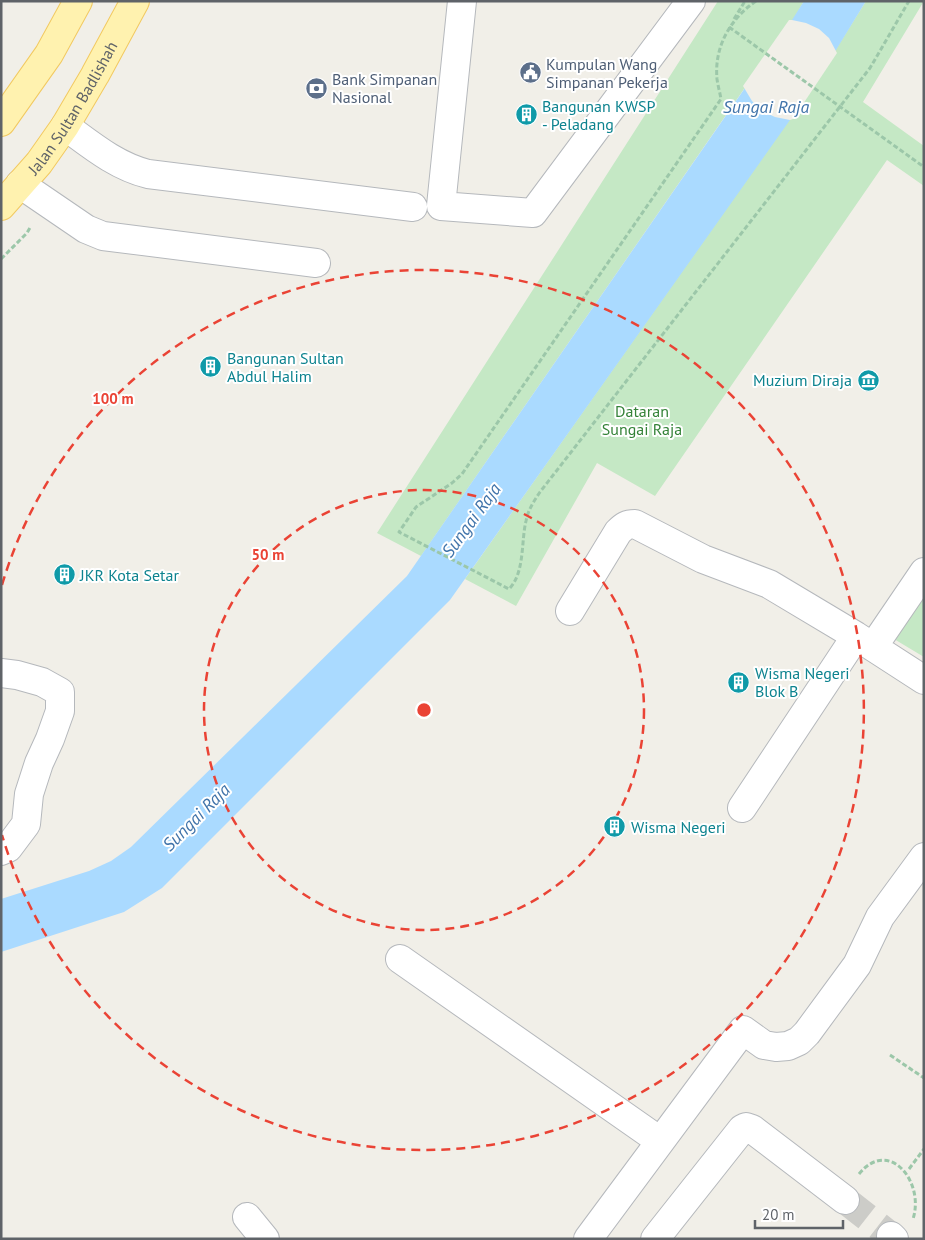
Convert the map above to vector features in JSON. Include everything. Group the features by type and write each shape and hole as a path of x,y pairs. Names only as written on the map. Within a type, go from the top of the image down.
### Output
{"main road":[{"path":"1,122 49,54 78,1"},
{"name":"Jalan Sultan Badlishah","path":"1,206 39,163 65,126 135,1"}],"street":[{"path":"462,1 441,206 533,213 691,1"},
{"path":"65,126 110,159 135,171 413,207"},
{"path":"20,184 78,224 103,236 316,263"},
{"path":"570,611 618,532 628,524 635,524 703,559 769,584 924,680"},
{"path":"742,808 864,642 924,572"},
{"path":"1,673 42,682 60,692 60,711 36,771 30,794 26,824 8,848 1,851"},
{"path":"588,1239 743,1030 764,1044 776,1047 788,1046 799,1041 807,1033 857,965 880,917 924,857"},
{"path":"400,959 660,1142"},
{"path":"655,1239 742,1129 746,1127 752,1129 842,1199"},
{"path":"247,1217 265,1239"}],"path":[{"path":"745,1 729,27 718,55 717,79 722,99 462,474 416,507 400,532 509,589 513,586 520,566 526,520 531,506 540,492 841,107 870,68 909,1"},
{"path":"729,27 746,8 756,1"},
{"path":"729,27 924,167"},
{"path":"890,1055 924,1078"},
{"path":"909,1169 924,1149"},
{"path":"842,1199 862,1170 871,1164 882,1160 894,1161 904,1165 913,1172"},
{"path":"899,1232 919,1210"}],"green space":[{"name":"Dataran Sungai Raja","path":"718,1 804,1 793,20 836,49 866,1 924,1 863,102 924,146 924,186 887,160 655,496 597,463 516,606 465,579 789,120 744,89 421,556 377,533"},
{"path":"924,587 924,657 889,636"}],"water":[{"name":"Sungai Raja","path":"804,1 866,1 790,120 450,600 162,888 124,912 1,952 1,899 89,871 111,861 131,847 407,576"}],"pier":[{"path":"789,20 806,23 819,29 829,38 837,53 793,119 790,120 775,117 762,111 752,101 743,86"}],"tunnel":[{"path":"845,1200 891,1236"}],"place":[{"name":"Kumpulan Wang Simpanan Pekerja","path":"530,73"},
{"name":"Bank Simpanan Nasional","path":"316,88"},
{"name":"Bangunan KWSP - Peladang","path":"526,115"},
{"name":"Bangunan Sultan Abdul Halim","path":"211,367"},
{"name":"Muzium Diraja","path":"868,380"},
{"name":"JKR Kota Setar","path":"64,575"},
{"name":"Wisma Negeri Blok B","path":"739,682"},
{"name":"Wisma Negeri","path":"615,827"}]}
